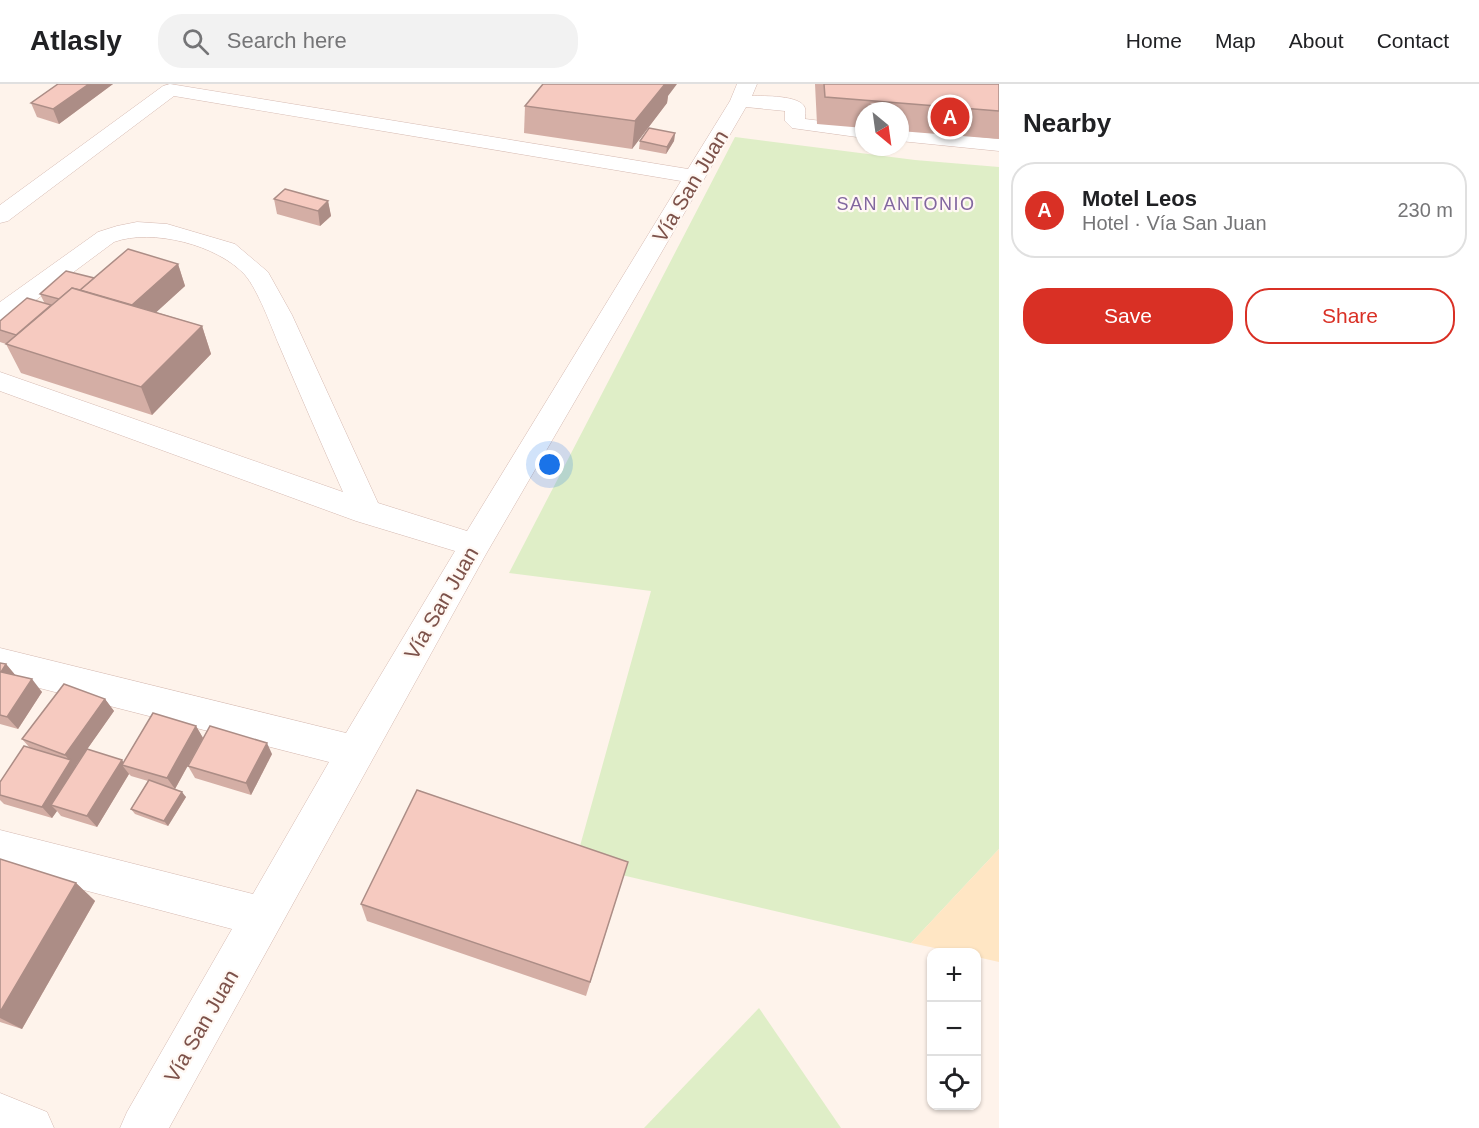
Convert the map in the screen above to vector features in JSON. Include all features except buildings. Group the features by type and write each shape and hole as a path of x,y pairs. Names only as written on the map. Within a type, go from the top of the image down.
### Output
{"street":[{"path":"147,86 695,177"},
{"path":"744,91 780,92 795,87"},
{"path":"0,216 170,90"},
{"path":"744,91 795,108 795,121 799,124 855,131"},
{"name":"Vía San Juan","path":"143,1128 355,752 744,91"},
{"path":"909,136 999,145"},
{"path":"0,314 106,237 117,233 137,228 167,231 227,249 256,272 279,315 367,513"},
{"path":"0,381 186,450 367,513 475,545"},
{"path":"0,663 355,752"},
{"path":"0,849 263,917"},
{"path":"0,1116 31,1128"}],"green space":[{"path":"735,137 855,152 855,156 884,156 999,167 999,849 911,943 575,864 651,591 509,573"},
{"path":"759,1008 841,1128 644,1128"}],"sand":[{"path":"999,849 999,962 981,958 981,948 935,948 911,943"}],"place":[{"name":"Motel Leos","path":"950,117"}],"district":[{"name":"SAN ANTONIO","path":"906,204"}]}
